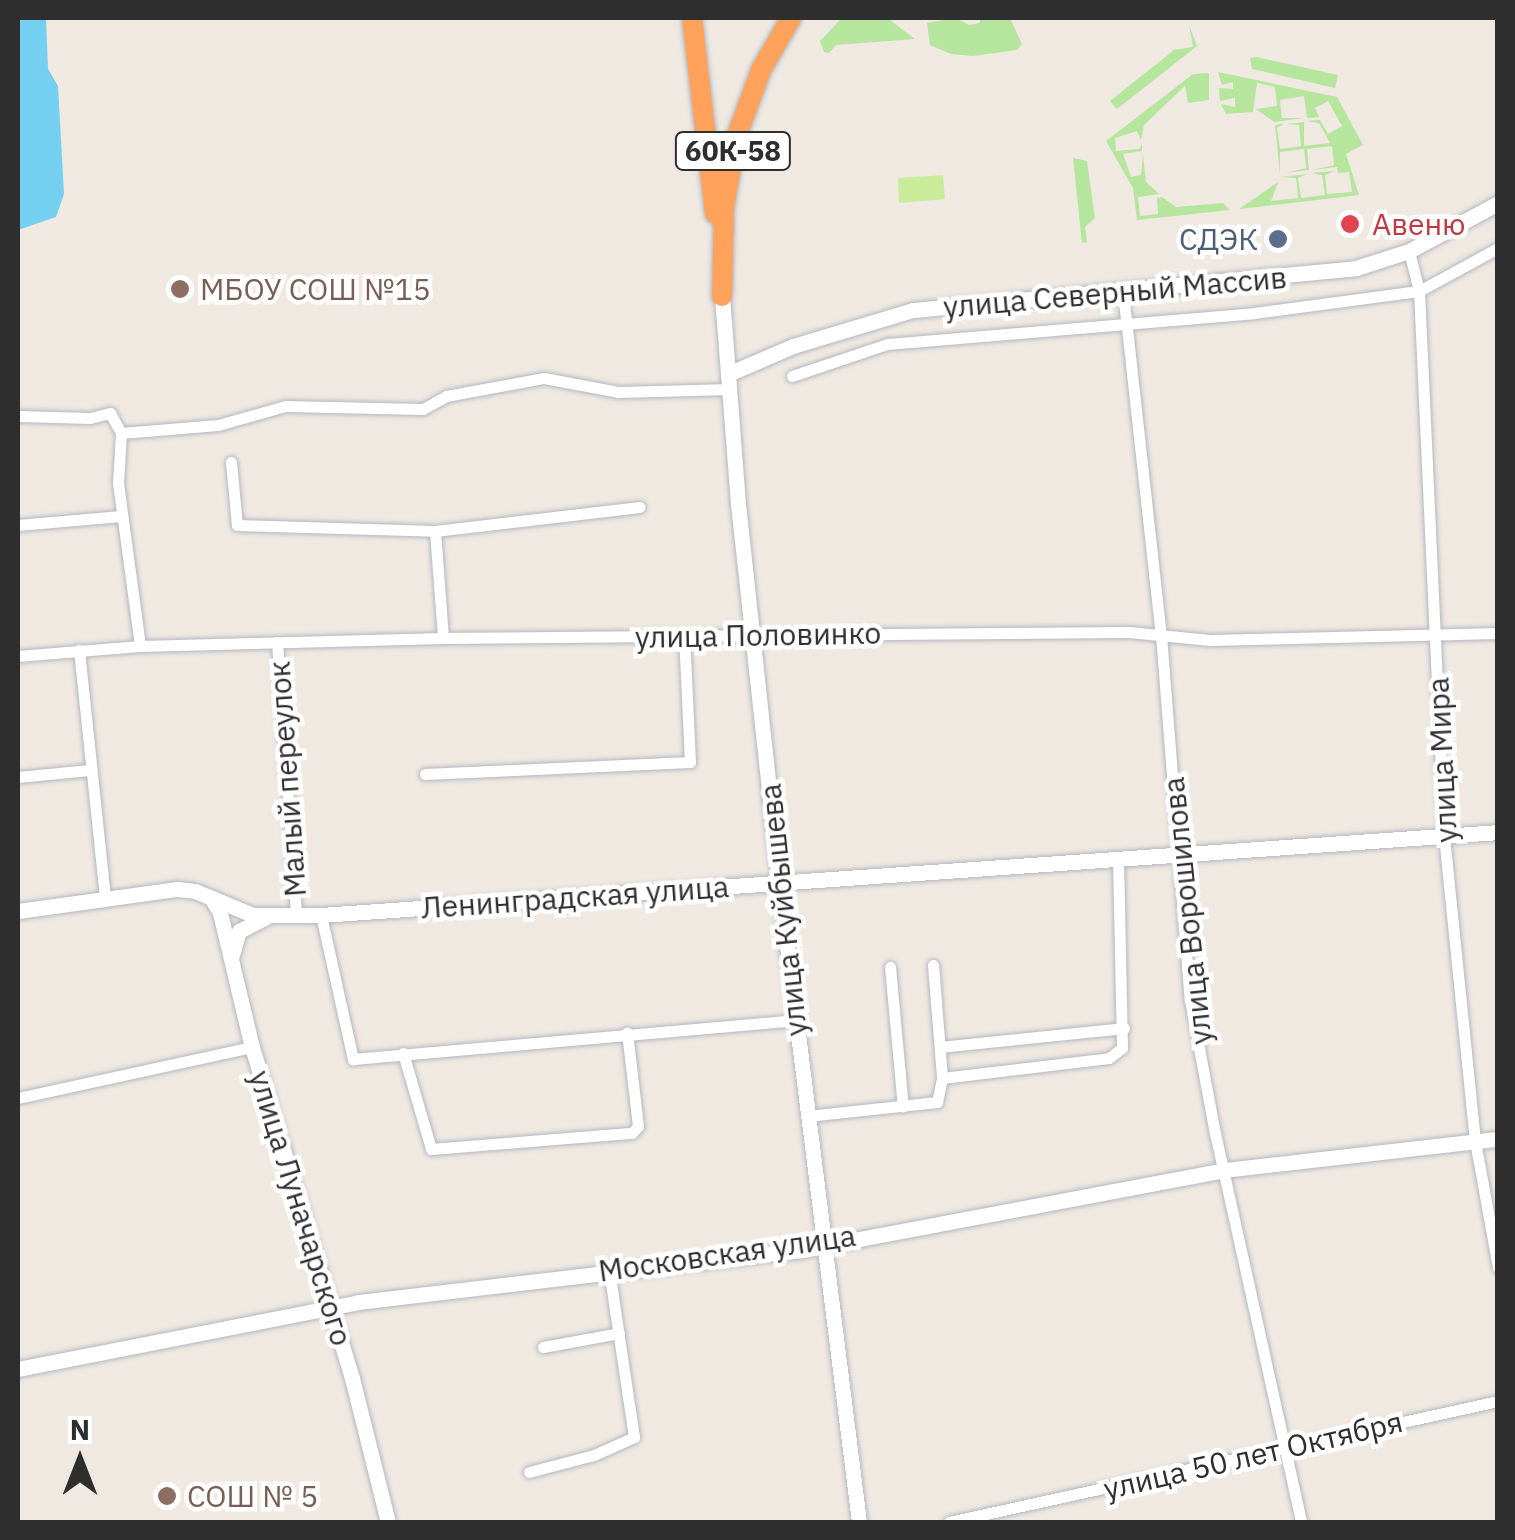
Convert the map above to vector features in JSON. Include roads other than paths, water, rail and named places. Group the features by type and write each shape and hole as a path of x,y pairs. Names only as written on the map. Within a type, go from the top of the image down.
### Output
{"highway":[{"path":"692,18 722,296"},
{"name":"60К-58","path":"722,296 724,208 736,138 760,70 791,18"}],"street":[{"name":"улица Северный Массив","path":"729,382 793,346 900,313 1356,268 1409,251 1498,203"},
{"path":"792,376 887,344 1254,313 1419,291 1498,248"},
{"name":"улица Мира","path":"1409,251 1419,291 1444,836 1475,1141 1498,1267"},
{"name":"улица Ворошилова","path":"1123,292 1161,635 1190,1000 1301,1522"},
{"name":"улица Куйбышева","path":"722,296 738,504 779,882 859,1522"},
{"path":"121,433 218,425 285,406 423,409 446,396 544,378 618,392 729,382"},
{"path":"18,416 90,418 110,413 121,433 121,516 140,646"},
{"path":"230,462 237,525 435,531 640,507"},
{"path":"18,525 121,516"},
{"path":"435,531 443,638"},
{"name":"улица Половинко","path":"18,656 140,646 443,638 1161,635 1210,640 1498,633"},
{"path":"425,774 690,762 684,636"},
{"name":"Малый переулок","path":"277,642 296,916"},
{"path":"79,650 105,896"},
{"path":"18,777 89,770"},
{"name":"Ленинградская улица","path":"18,911 176,889 210,896 237,910 267,917 321,915 1498,832"},
{"path":"942,1078 1109,1058 1122,1048 1118,859"},
{"name":"улица Луначарского","path":"210,896 220,913 252,1047 332,1309 388,1522"},
{"path":"321,915 353,1058 795,1020"},
{"path":"232,969 239,931 267,917"},
{"path":"807,1116 937,1102 942,1078 932,965"},
{"path":"890,967 903,1106"},
{"path":"940,1047 1124,1028"},
{"path":"403,1053 432,1149 632,1133 638,1126 627,1033"},
{"path":"18,1098 252,1047"},
{"name":"Московская улица","path":"18,1369 332,1309 823,1245 1224,1170 1498,1139"},
{"path":"529,1472 594,1456 634,1437 610,1270"},
{"path":"543,1347 619,1333"},
{"name":"улица 50 лет Октября","path":"949,1522 1498,1400"}],"water":[{"path":"18,18 46,18 48,69 58,86 64,194 56,217 18,230"}],"place":[{"name":"Авеню","path":"1350,224"},
{"name":"СДЭК","path":"1278,239"},
{"name":"МБОУ СОШ №15","path":"180,289"},
{"name":"СОШ № 5","path":"167,1496"}]}
